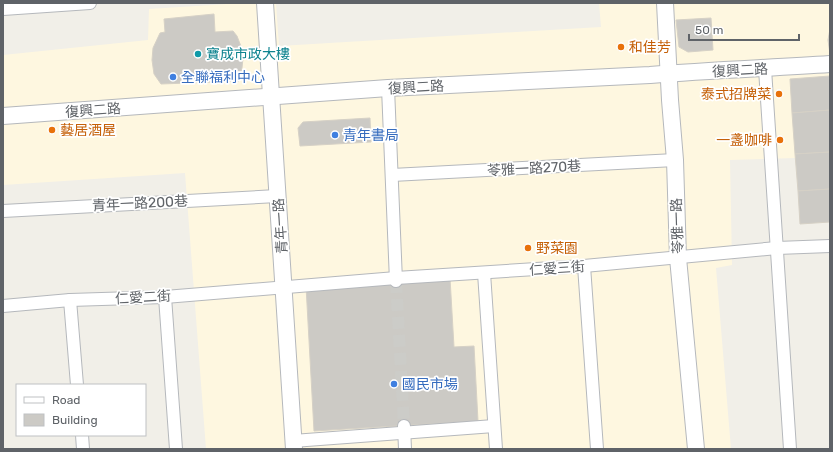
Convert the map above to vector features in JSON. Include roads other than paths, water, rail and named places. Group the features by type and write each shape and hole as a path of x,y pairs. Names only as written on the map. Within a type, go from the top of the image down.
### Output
{"street":[{"path":"3,9 90,3"},
{"name":"青年一路","path":"265,3 294,445"},
{"name":"苓雅一路","path":"665,3 668,74 675,160 678,258 696,449"},
{"name":"復興二路","path":"3,116 388,88 765,69 830,64"},
{"path":"765,69 790,449"},
{"path":"388,88 396,280"},
{"name":"苓雅一路270巷","path":"392,175 675,160"},
{"name":"青年一路200巷","path":"3,210 277,196"},
{"name":"仁愛三街","path":"284,287 584,266 777,248 830,246"},
{"path":"584,266 597,449"},
{"path":"484,273 496,449"},
{"name":"仁愛二街","path":"3,306 70,300 166,297 284,287"},
{"path":"166,297 176,449"},
{"path":"70,300 77,384"},
{"path":"294,445 404,429 494,426"},
{"path":"404,429 405,449"},
{"path":"82,436 83,449"},
{"path":"690,449 696,449"}],"tunnel":[{"path":"396,281 404,426"}],"place":[{"name":"和佳芳","path":"621,47"},
{"name":"寶成市政大樓","path":"198,54"},
{"name":"全聯福利中心","path":"173,77"},
{"name":"泰式招牌菜","path":"779,94"},
{"name":"藝居酒屋","path":"52,130"},
{"name":"青年書局","path":"335,135"},
{"name":"一盞咖啡","path":"780,140"},
{"name":"野菜園","path":"528,248"},
{"name":"國民市場","path":"394,384"}]}
